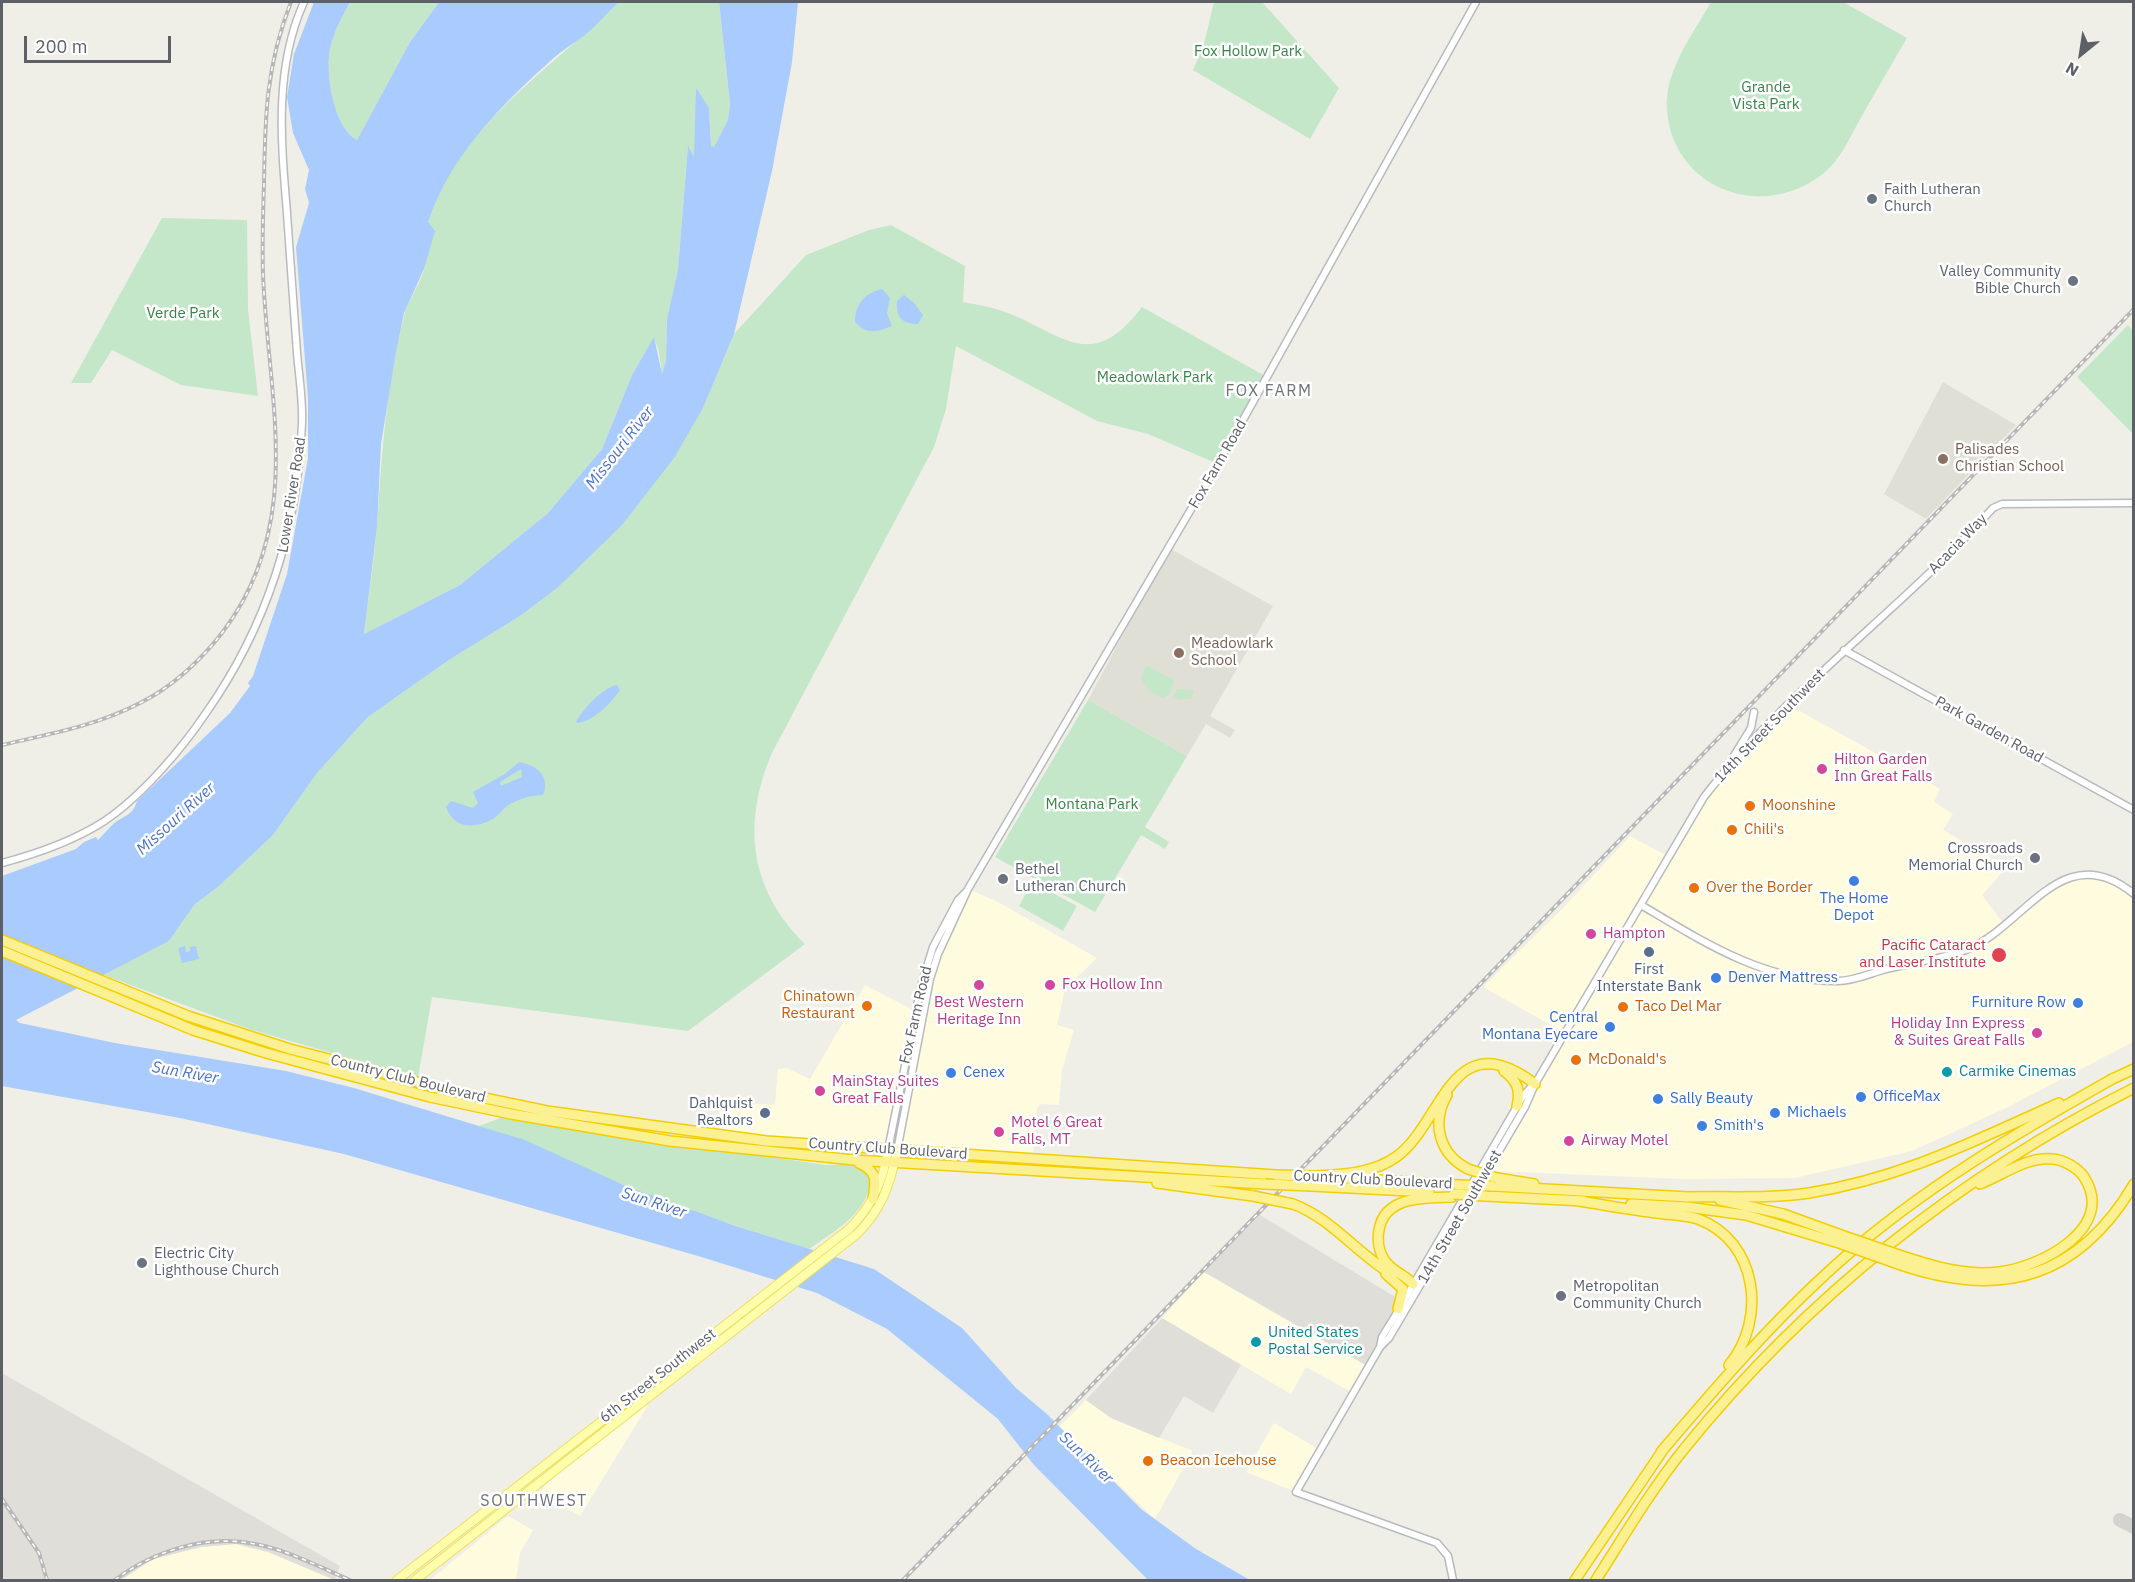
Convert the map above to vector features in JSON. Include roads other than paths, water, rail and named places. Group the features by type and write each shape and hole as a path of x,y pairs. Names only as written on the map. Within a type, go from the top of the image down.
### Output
{"highway":[{"path":"2,940 107,990"},
{"path":"2,951 107,990"},
{"name":"Country Club Boulevard","path":"107,990 318,1057 471,1095 547,1111 680,1131 893,1150 1316,1176 1481,1195 1580,1201"},
{"name":"Country Club Boulevard","path":"107,990 193,1030 266,1053 430,1097 670,1141 854,1161 1265,1184 1455,1192 1495,1182 1598,1193 1685,1197"},
{"path":"1316,1176 1363,1172 1396,1157 1416,1135 1449,1085 1473,1068 1487,1065 1508,1067 1535,1084"},
{"path":"1685,1197 1806,1193 1884,1177 1953,1151 2133,1069"},
{"path":"1495,1182 1455,1160 1442,1144 1438,1126 1442,1106 1449,1092 1463,1078 1485,1070 1504,1071 1535,1084"},
{"path":"1504,1071 1517,1085 1520,1092 1517,1106"},
{"path":"1661,1452 1754,1345 1840,1261 1946,1178 2114,1078"},
{"path":"1596,1581 1636,1517 1683,1451 1727,1398 1828,1294 1890,1241 1966,1188 2092,1108 2133,1088"},
{"path":"1904,1261 1962,1273 2017,1269 2049,1256 2073,1240 2085,1227 2091,1214 2090,1187 2081,1173 2054,1158 2026,1163 1966,1188"},
{"path":"854,1161 875,1174 877,1180 873,1199"},
{"path":"1125,1176 1293,1204 1327,1222 1401,1285 1403,1294 1398,1310"},
{"path":"1685,1197 1757,1207 1940,1276 1971,1281 2000,1280 2038,1271 2069,1257 2091,1240 2112,1218 2133,1184"},
{"path":"1416,1286 1383,1258 1378,1243 1384,1217 1394,1207 1413,1199 1455,1192"},
{"path":"1580,1201 1729,1212 1763,1218 1840,1239"},
{"path":"1575,1581 1661,1452 1743,1346 1753,1304 1748,1270 1730,1241 1715,1228 1696,1218 1580,1201"},
{"path":"1373,1262 1416,1286"}],"main road":[{"name":"6th Street Southwest","path":"415,1581 848,1242 866,1225 882,1203 893,1150"},
{"name":"6th Street Southwest","path":"397,1581 839,1237 855,1222 873,1199 890,1163"}],"street":[{"name":"Lower River Road","path":"2,863 33,855 104,821 130,800 168,760 195,730 238,663 279,569 292,514 302,420 285,196 281,101 288,55 304,2"},
{"name":"Fox Farm Road","path":"893,1150 930,979 938,954 968,889 1234,436 1476,2"},
{"name":"Acacia Way","path":"1844,650 1952,554 1993,508 2002,504 2133,503"},
{"name":"14th Street Southwest","path":"1380,1347 1382,1337 1416,1286 1525,1107 1535,1084 1704,797 1727,768 1844,650"},
{"name":"Park Garden Road","path":"1844,650 2133,810"},
{"path":"1727,768 1751,728 1754,712"},
{"path":"1641,905 1736,958 1764,970 1819,981 1842,981 1967,949 1986,938 2062,880 2094,875 2110,879 2133,894"},
{"name":"14th Street Southwest","path":"1453,1581 1449,1556 1437,1543 1296,1492 1380,1347 1389,1338 1517,1106 1535,1084"}],"water":[{"path":"314,2 350,2 333,39 329,68 336,111 349,133 357,140 410,42 439,2 619,2 586,34 551,61 493,117 462,156 437,199 428,222 435,231 424,269 404,313 396,352 381,444 377,527 364,634 460,585 548,513 602,449 632,375 654,337 662,374 666,361 667,319 678,269 688,146 694,157 696,88 709,108 711,146 714,147 728,120 730,104 719,2 798,2 792,62 772,171 734,334 703,408 674,458 622,525 556,589 520,616 449,660 368,717 317,773 273,835 218,887 195,904 169,941 16,1020 20,1023 115,1043 286,1071 354,1088 525,1140 626,1186 736,1226 874,1269 962,1328 1016,1388 1048,1415 1141,1509 1196,1549 1250,1580 1148,1580 1034,1465 998,1419 887,1329 817,1293 698,1256 344,1154 180,1118 2,1086 2,876 76,849 84,842 96,837 98,840 114,823 132,811 137,801 230,713 250,686 248,683 253,676 287,574 308,458 308,398 296,247 309,203 305,189 309,170 293,133 287,97 294,54"},
{"path":"882,289 890,298 887,313 892,326 877,331 868,331 855,322 857,310 866,296"},
{"path":"904,295 923,315 918,324 907,323 897,311 897,301"},
{"path":"617,685 620,690 606,706 588,720 576,723 593,701 605,690"},
{"path":"519,762 537,769 544,777 543,795 515,801 493,819 479,824 465,825 454,820 446,807 451,801 473,808 478,803 473,792 505,774","holes":["521,769 522,777 501,786 500,782"]},
{"path":"185,946 186,952 190,951 190,947 196,946 199,959 182,963 178,948"}],"railway":[{"path":"2,745 106,718 152,697 174,681 204,654 222,633 248,591 265,548 273,504 276,460 263,263 265,136 268,92 276,48 291,2"},
{"path":"903,1580 2134,309"},
{"path":"2,1499 39,1553 47,1580"},
{"path":"115,1580 163,1553 181,1547 218,1541 237,1541 267,1547 350,1580"}],"place":[{"name":"Faith Lutheran Church","path":"1872,199"},
{"name":"Valley Community Bible Church","path":"2073,281"},
{"name":"Palisades Christian School","path":"1943,459"},
{"name":"Meadowlark School","path":"1179,653"},
{"name":"Hilton Garden Inn Great Falls","path":"1822,769"},
{"name":"Moonshine","path":"1750,806"},
{"name":"Chili's","path":"1732,830"},
{"name":"Crossroads Memorial Church","path":"2035,858"},
{"name":"Bethel Lutheran Church","path":"1003,879"},
{"name":"The Home Depot","path":"1854,881"},
{"name":"Over the Border","path":"1694,888"},
{"name":"Hampton","path":"1591,934"},
{"name":"First Interstate Bank","path":"1649,952"},
{"name":"Pacific Cataract and Laser Institute","path":"1999,955"},
{"name":"Denver Mattress","path":"1716,978"},
{"name":"Best Western Heritage Inn","path":"979,985"},
{"name":"Fox Hollow Inn","path":"1050,985"},
{"name":"Furniture Row","path":"2078,1003"},
{"name":"Chinatown Restaurant","path":"867,1006"},
{"name":"Taco Del Mar","path":"1623,1007"},
{"name":"Central Montana Eyecare","path":"1610,1027"},
{"name":"Holiday Inn Express & Suites Great Falls","path":"2037,1033"},
{"name":"McDonald's","path":"1576,1060"},
{"name":"Carmike Cinemas","path":"1947,1072"},
{"name":"Cenex","path":"951,1073"},
{"name":"MainStay Suites Great Falls","path":"820,1091"},
{"name":"OfficeMax","path":"1861,1097"},
{"name":"Sally Beauty","path":"1658,1099"},
{"name":"Dahlquist Realtors","path":"765,1113"},
{"name":"Michaels","path":"1775,1113"},
{"name":"Smith's","path":"1702,1126"},
{"name":"Motel 6 Great Falls, MT","path":"999,1132"},
{"name":"Airway Motel","path":"1569,1141"},
{"name":"Electric City Lighthouse Church","path":"142,1263"},
{"name":"Metropolitan Community Church","path":"1561,1296"},
{"name":"United States Postal Service","path":"1256,1342"},
{"name":"Beacon Icehouse","path":"1148,1461"}],"district":[{"name":"FOX FARM","path":"1269,391"},
{"name":"SOUTHWEST","path":"534,1501"}],"park label":[{"name":"Fox Hollow Park","path":"1248,52"},
{"name":"Grande Vista Park","path":"1766,96"},
{"name":"Verde Park","path":"183,314"},
{"name":"Meadowlark Park","path":"1155,378"},
{"name":"Montana Park","path":"1092,805"}],"water label":[{"name":"Missouri River","path":"620,448"},
{"name":"Missouri River","path":"176,819"},
{"name":"Sun River","path":"185,1073"},
{"name":"Sun River","path":"654,1203"},
{"name":"Sun River","path":"1086,1458"}]}
